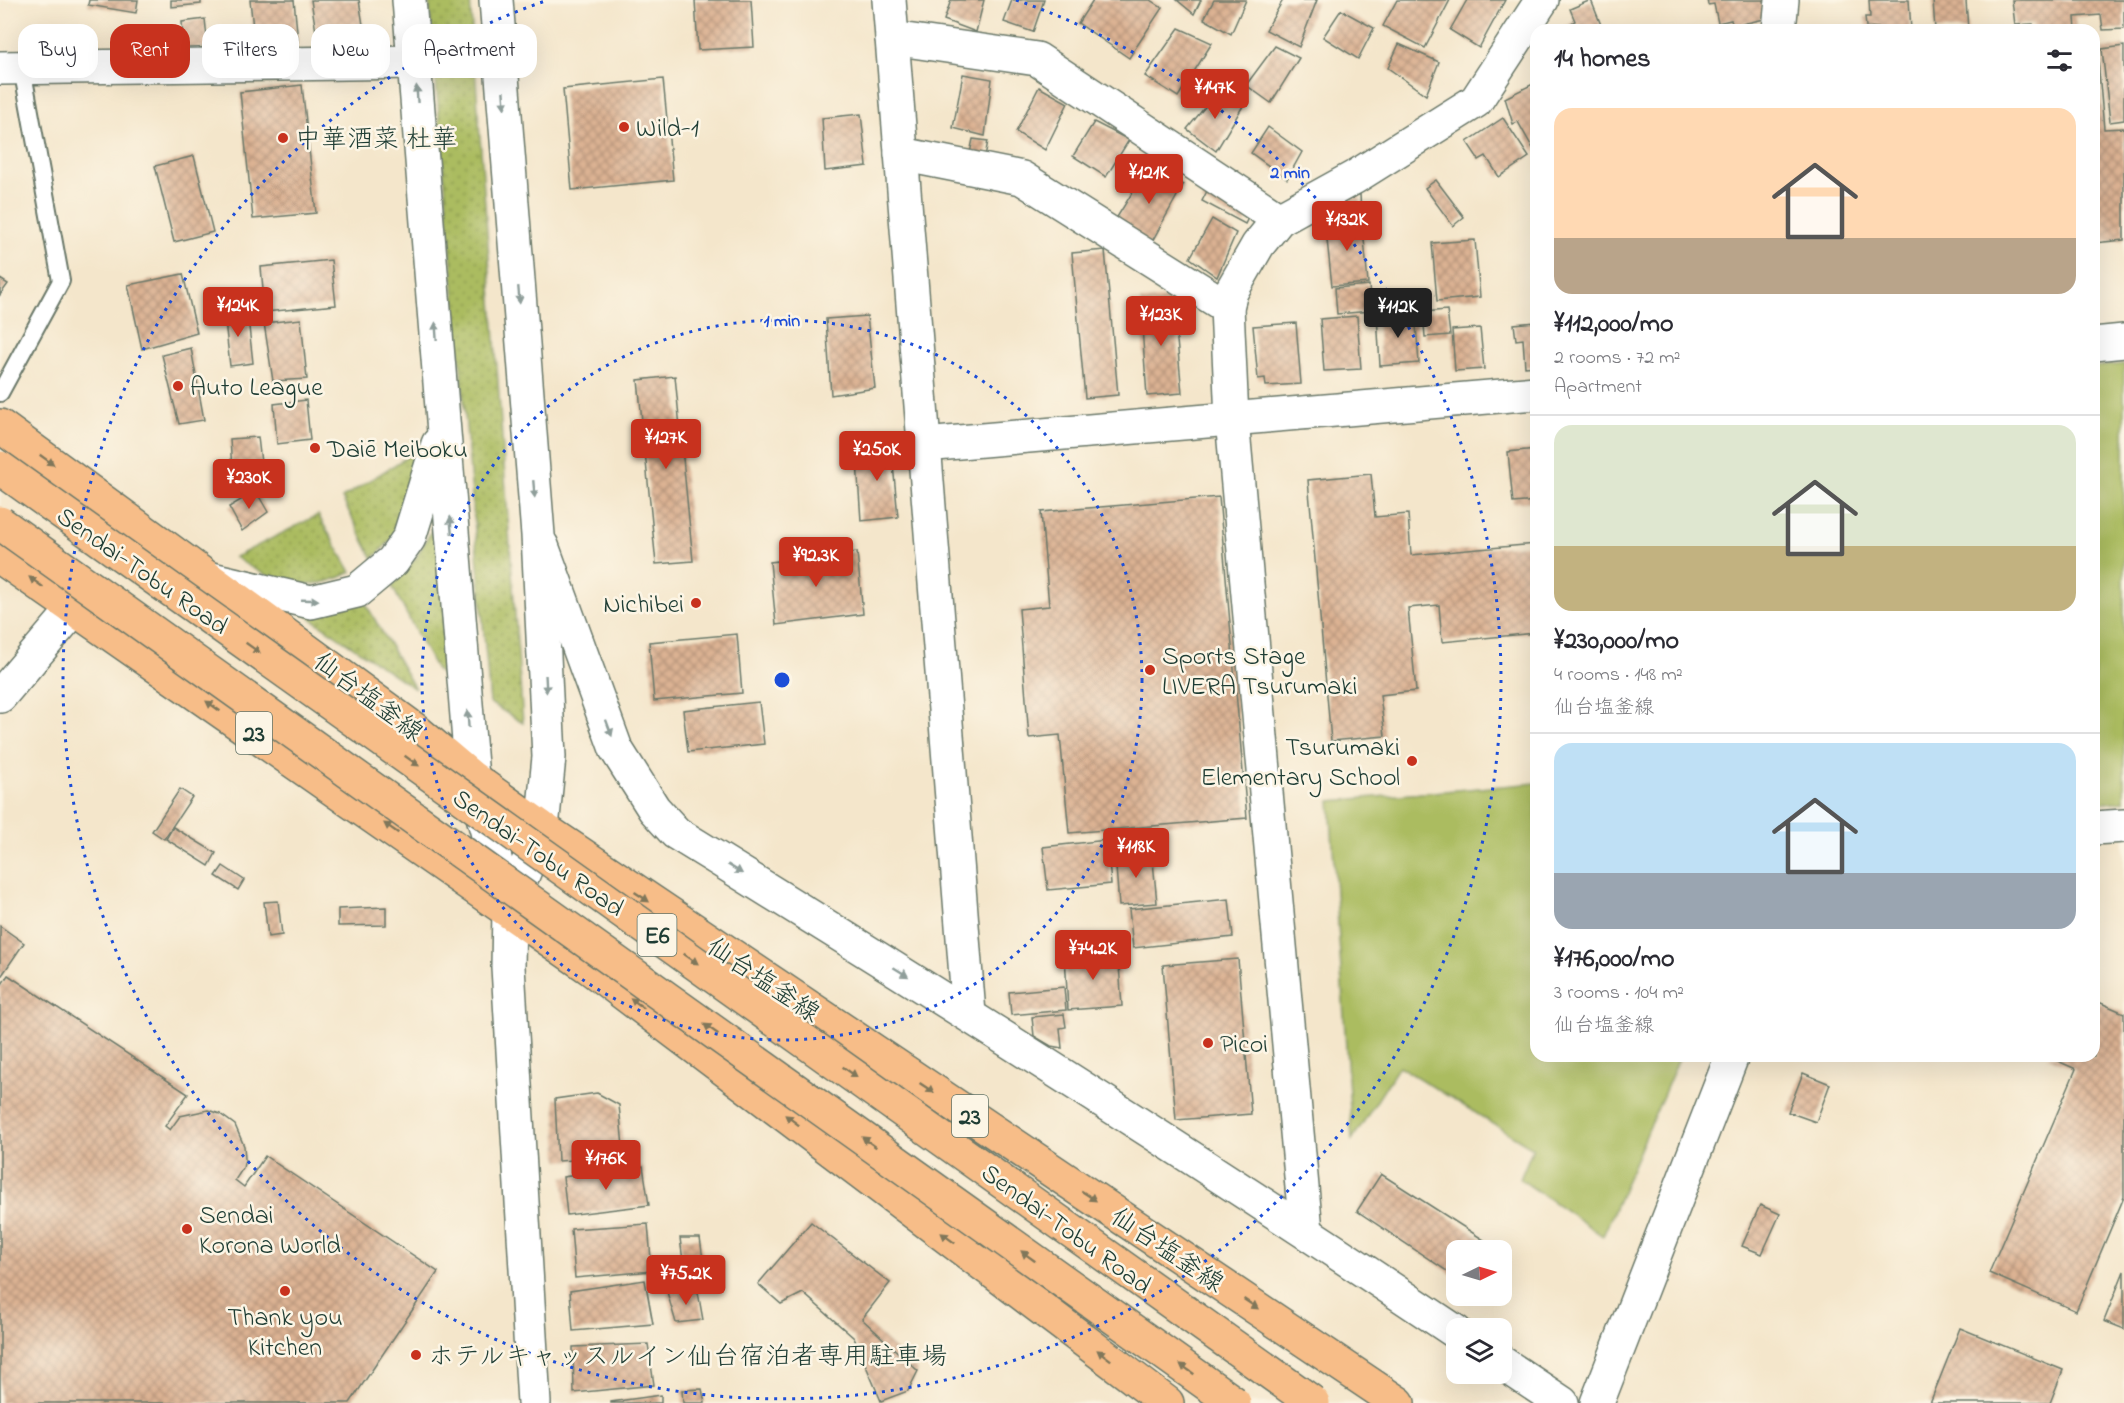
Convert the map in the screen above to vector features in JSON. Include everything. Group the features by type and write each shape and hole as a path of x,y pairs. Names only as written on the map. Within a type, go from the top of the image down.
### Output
{"main road":[{"name":"仙台塩釜線","path":"0,426 212,579 414,729 472,778 542,828 1398,1403"},
{"name":"Sendai-Tobu Road","path":"0,468 1313,1403"},
{"name":"Sendai-Tobu Road","path":"0,523 1234,1403"},
{"name":"23","path":"0,557 509,909 1167,1403"}],"street":[{"path":"409,0 411,24"},
{"path":"496,0 538,535 549,757 542,828 509,909"},
{"path":"889,0 969,1014"},
{"path":"1306,1231 1232,419 1227,307 1231,292 1258,244 1279,219 1355,177 1476,101 1542,0"},
{"path":"1780,24 1782,0"},
{"path":"892,38 1037,59 1279,219"},
{"path":"11,68 402,62"},
{"path":"416,78 472,778 509,909 509,990 534,1403"},
{"path":"901,154 1022,178 1227,307"},
{"path":"2100,343 2124,341"},
{"path":"924,445 1530,394"},
{"path":"212,579 312,602 357,591 393,561 409,538 443,426"},
{"path":"538,535 616,749 654,809 676,832 969,1014 1306,1231 1446,1325"},
{"path":"0,696 74,609"},
{"path":"2100,828 2124,826"},
{"path":"1597,1403 1730,1062"},
{"path":"1512,1370 1562,1403"}],"lane":[{"path":"0,393 61,281 11,68"}],"green space":[{"path":"429,0 470,0 472,24 431,24"},
{"path":"436,78 476,78 523,723 490,703"},
{"path":"2124,364 2124,801 2100,803 2100,366"},
{"path":"418,450 420,466 403,527 373,559 342,498"},
{"path":"318,515 351,572 321,583 291,583 263,574 235,557"},
{"path":"439,517 449,680 436,670 392,586 416,558"},
{"path":"363,599 415,689 306,615"},
{"path":"1530,784 1530,1062 1677,1062 1603,1236 1520,1179 1533,1148 1399,1066 1352,1140 1330,801"}],"building":[{"path":"89,0 138,0 136,13 88,5"},
{"path":"171,0 201,0 201,4 171,7"},
{"path":"250,0 294,0 296,24 253,24"},
{"path":"311,0 359,0 363,24 315,24"},
{"path":"695,0 751,0 754,47 698,50"},
{"path":"951,0 984,0 976,32 944,20"},
{"path":"1012,0 1044,0 1033,32 1004,22"},
{"path":"1093,0 1150,0 1162,8 1129,58 1078,23"},
{"path":"1177,0 1201,0 1194,14"},
{"path":"1214,0 1246,0 1231,34 1204,19"},
{"path":"1283,0 1317,0 1299,47 1266,30"},
{"path":"1397,0 1450,0 1425,48 1383,26"},
{"path":"1467,0 1505,0 1479,48 1450,30"},
{"path":"1591,0 1601,24 1570,24 1575,21 1570,9"},
{"path":"1707,0 1764,0 1769,18 1742,24 1732,24 1731,20 1718,23 1714,4 1708,5"},
{"path":"1869,0 1909,0 1911,24 1866,24 1865,17 1870,17"},
{"path":"1933,0 1966,0 1968,24 1935,24"},
{"path":"2012,0 2124,0 2124,29 2103,30 2101,15 2075,17 2076,24 2015,24"},
{"path":"1341,10 1374,28 1358,59 1323,37"},
{"path":"205,19 206,24 202,24 202,48 190,48 190,24 182,24 182,22"},
{"path":"1179,28 1212,43 1178,97 1145,76"},
{"path":"1399,44 1439,62 1426,95 1388,68"},
{"path":"1275,46 1299,58 1271,103 1246,85"},
{"path":"2124,46 2124,120 2110,122 2102,49"},
{"path":"963,74 992,79 985,136 953,128"},
{"path":"663,79 673,180 572,190 563,89"},
{"path":"2100,83 2104,129 2124,128 2124,240 2100,242"},
{"path":"302,85 316,213 253,219 240,92"},
{"path":"1530,86 1530,143 1518,122 1513,124 1505,98"},
{"path":"1039,87 1068,103 1045,150 1016,132"},
{"path":"1217,92 1243,106 1216,151 1187,129"},
{"path":"861,114 867,166 825,171 822,118"},
{"path":"1503,118 1529,157 1499,177 1486,156 1479,160 1467,142"},
{"path":"1094,122 1129,140 1106,177 1073,156"},
{"path":"1268,127 1302,152 1287,179 1251,153"},
{"path":"973,139 988,141 984,162 969,158"},
{"path":"194,156 213,232 174,242 155,166"},
{"path":"1150,164 1183,185 1149,247 1114,222"},
{"path":"1436,180 1464,217 1453,226 1425,188"},
{"path":"1208,189 1251,212 1245,224 1202,201"},
{"path":"1360,194 1361,214 1338,217 1338,205"},
{"path":"1362,217 1368,283 1332,286 1325,221"},
{"path":"1212,219 1236,233 1217,277 1190,258"},
{"path":"1475,240 1480,297 1437,301 1432,243"},
{"path":"1105,250 1118,395 1085,398 1072,253"},
{"path":"331,260 336,305 265,312 261,267"},
{"path":"183,274 197,333 142,349 128,285"},
{"path":"0,279 8,284 0,295"},
{"path":"1369,285 1371,311 1337,314 1335,288"},
{"path":"1173,298 1182,393 1147,396 1140,300"},
{"path":"247,309 253,363 230,366 224,312"},
{"path":"1447,310 1450,335 1425,337 1423,312"},
{"path":"1415,312 1419,363 1380,366 1377,315"},
{"path":"867,316 875,388 831,395 826,319"},
{"path":"1357,316 1361,369 1324,371 1320,319"},
{"path":"301,319 307,379 273,381 264,323"},
{"path":"1296,323 1301,384 1266,386 1265,378 1258,379 1253,326"},
{"path":"1530,323 1530,367 1525,367 1523,339 1516,340 1514,324"},
{"path":"1480,328 1484,369 1455,371 1452,330"},
{"path":"191,348 204,420 179,424 162,355"},
{"path":"675,376 693,561 656,564 638,380"},
{"path":"306,400 310,440 277,444 274,404"},
{"path":"258,437 263,480 233,484 230,439"},
{"path":"891,443 898,517 861,521 856,447"},
{"path":"1530,450 1530,502 1513,503 1508,452"},
{"path":"1371,474 1375,517 1408,514 1411,555 1530,545 1530,634 1442,642 1439,605 1408,608 1416,691 1380,695 1385,736 1331,741 1308,480"},
{"path":"256,491 268,512 242,531 229,507"},
{"path":"1219,497 1247,818 1069,833 1060,735 1029,738 1019,609 1049,606 1041,512"},
{"path":"857,552 863,614 776,625 770,562"},
{"path":"737,634 742,693 654,701 649,642"},
{"path":"759,702 764,744 688,752 683,710"},
{"path":"180,789 192,797 164,839 152,831"},
{"path":"173,827 216,853 209,866 166,839"},
{"path":"1107,840 1111,884 1048,890 1043,847"},
{"path":"1152,851 1157,903 1119,906 1115,854"},
{"path":"223,866 244,880 238,890 216,876"},
{"path":"1229,899 1233,937 1133,948 1129,909"},
{"path":"278,901 282,935 268,937 264,902"},
{"path":"386,907 386,925 338,926 338,909"},
{"path":"0,926 24,943 0,978"},
{"path":"1118,951 1122,1006 1068,1010 1065,955"},
{"path":"1238,959 1251,1114 1176,1120 1163,965"},
{"name":"Sendai Korona World","path":"8,975 188,1094 165,1126 170,1130 180,1116 208,1110 220,1114 235,1125 244,1146 245,1159 243,1168 235,1180 244,1187 265,1156 438,1272 350,1403 0,1403 0,987"},
{"path":"1064,987 1066,1010 1011,1015 1009,992"},
{"path":"2100,1003 2124,1013 2124,1197 2076,1311 1989,1273 2076,1069 2060,1062 2100,1062"},
{"path":"1064,1014 1066,1027 1060,1028 1062,1048 1051,1046 1034,1036 1032,1017"},
{"path":"1803,1073 1830,1084 1816,1122 1788,1112"},
{"path":"597,1093 619,1105 624,1157 558,1161 555,1099"},
{"path":"643,1166 649,1205 567,1215 563,1177"},
{"path":"1381,1174 1484,1240 1446,1240 1446,1270 1357,1211"},
{"path":"1760,1205 1780,1214 1762,1254 1742,1246"},
{"path":"811,1222 890,1283 862,1319 918,1371 908,1391 881,1401 854,1338 803,1293 781,1304 758,1284"},
{"path":"648,1224 652,1271 575,1278 571,1229"},
{"path":"680,1238 700,1238 703,1260 683,1261"},
{"path":"703,1266 705,1286 687,1289 682,1268"},
{"path":"2124,1271 2124,1329 2104,1321"},
{"path":"645,1280 653,1324 573,1331 570,1291"},
{"path":"667,1292 698,1292 703,1320 676,1323"},
{"path":"1960,1328 2063,1370 2050,1403 1930,1403"},
{"path":"648,1344 654,1385 574,1393 573,1347"},
{"path":"702,1389 705,1403 683,1403 682,1390"},
{"path":"661,1395 661,1403 611,1403 611,1402"}],"place":[{"name":"Wild-1","path":"624,127"},
{"name":"中華酒菜 杜華","path":"283,138"},
{"name":"Auto League","path":"178,386"},
{"name":"Daiē Meiboku","path":"315,448"},
{"name":"Nichibei","path":"696,603"},
{"name":"Sports Stage LIVERA Tsurumaki","path":"1150,670"},
{"name":"Tsurumaki Elementary School","path":"1412,761"},
{"name":"Picoi","path":"1208,1043"},
{"name":"Sendai Korona World","path":"187,1229"},
{"name":"Thank you Kitchen","path":"285,1291"},
{"name":"ホテルキャッスルイン仙台宿泊者専用駐車場","path":"416,1355"}]}
